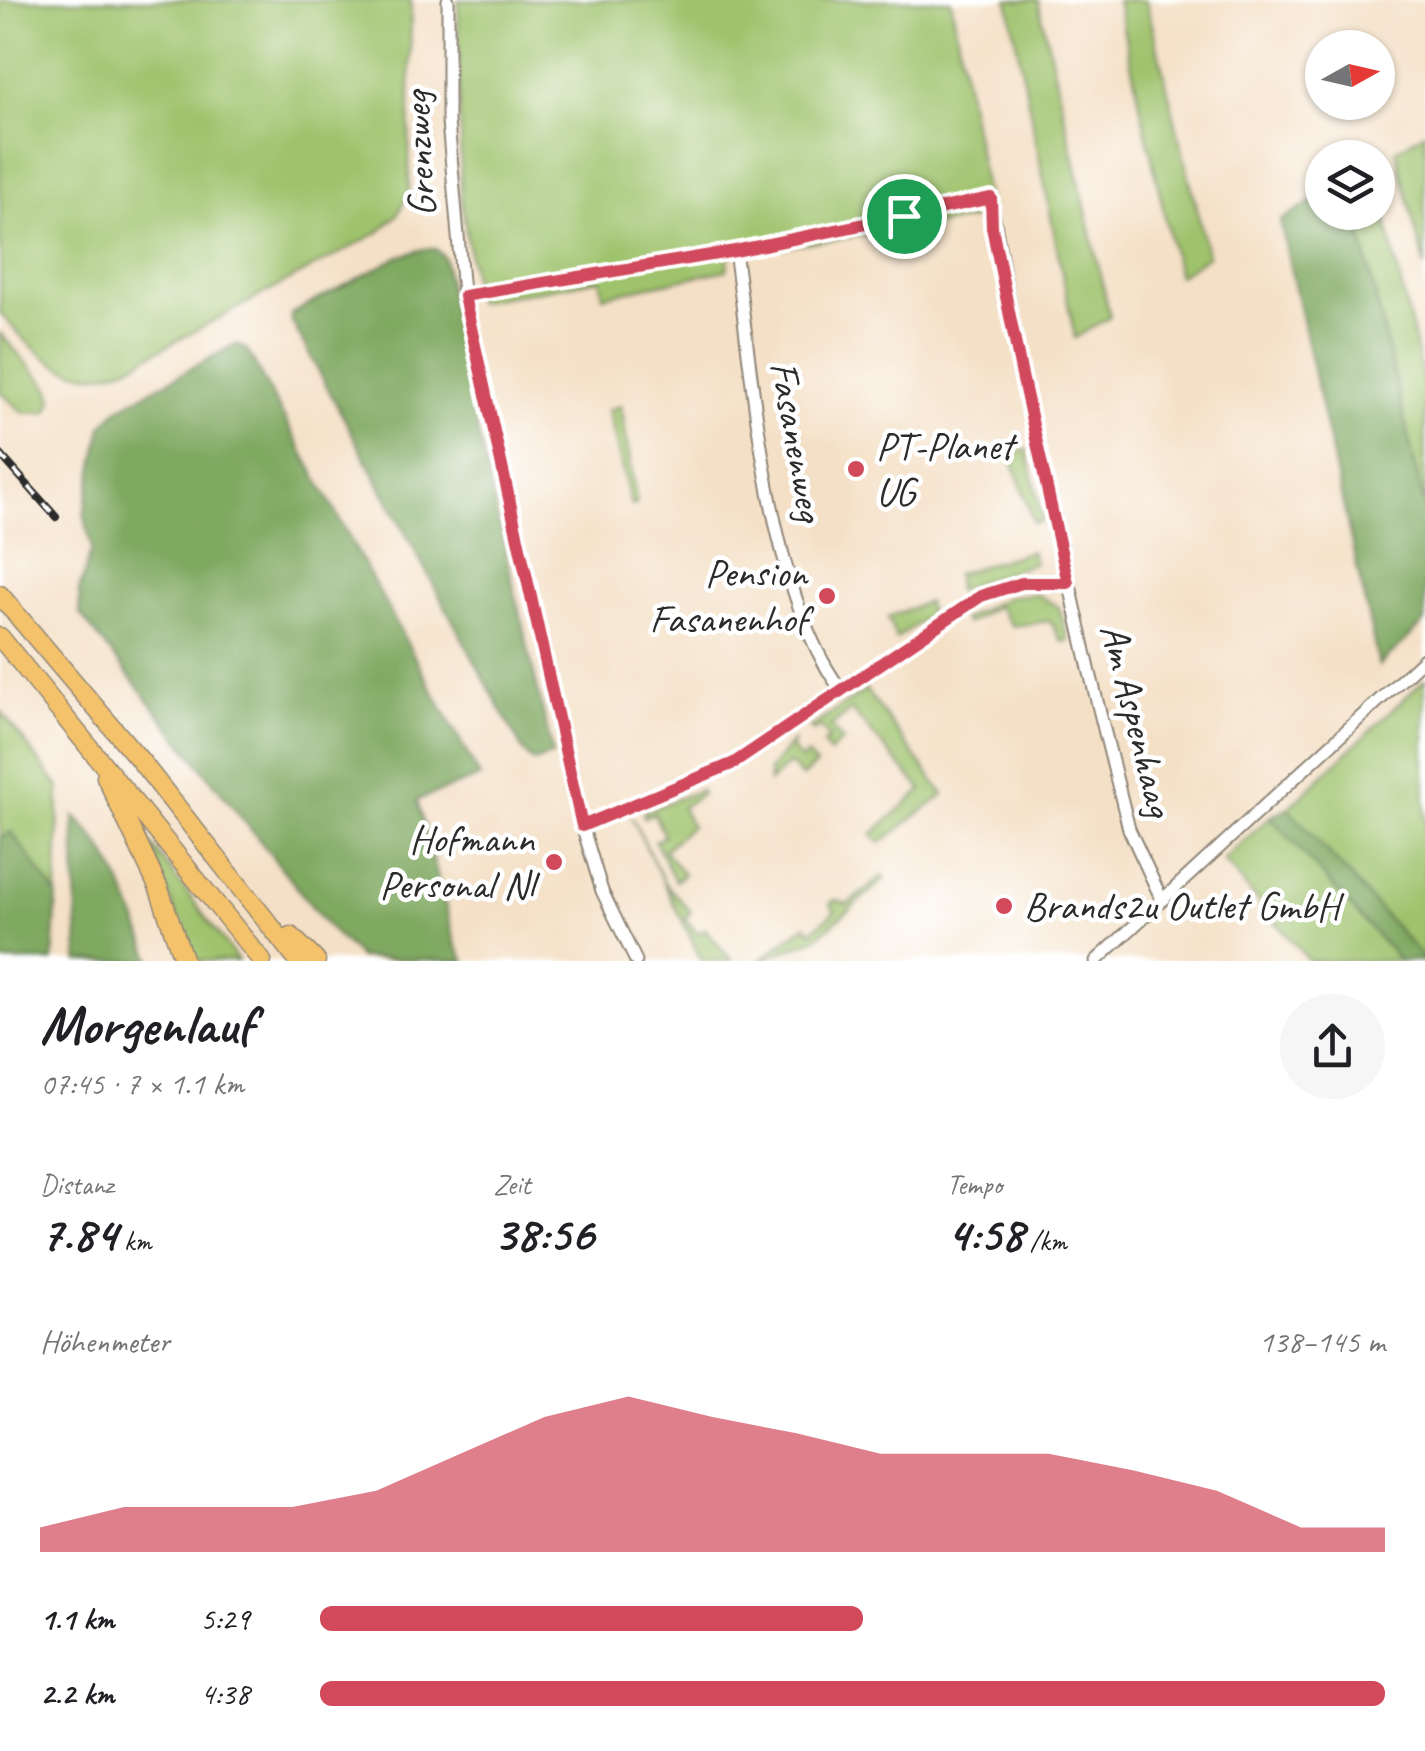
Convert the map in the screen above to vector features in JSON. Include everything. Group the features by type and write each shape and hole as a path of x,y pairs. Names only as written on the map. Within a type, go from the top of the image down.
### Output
{"highway":[{"path":"0,595 229,870 298,961"},
{"path":"0,637 262,961"},
{"path":"81,733 142,849 184,961"},
{"path":"229,870 316,961"}],"street":[{"name":"Grenzweg","path":"448,0 448,122 464,300 582,826 602,892 636,961"},
{"name":"Am Aspenhaag","path":"735,251 991,198 1018,355 1068,583 1129,828 1162,900"},
{"path":"464,300 735,251"},
{"name":"Fasanenweg","path":"735,251 752,394 783,546 818,651 842,691"},
{"path":"582,826 734,763 981,596 1022,583 1068,583"},
{"path":"1096,961 1425,658"}],"green space":[{"path":"0,0 411,0 409,193 397,215 379,232 132,365 91,374 58,365 28,343 0,313"},
{"path":"458,0 951,0 988,207 980,218 729,255 727,270 603,296 600,279 476,302 461,197"},
{"path":"1008,0 1038,0 1110,317 1075,338"},
{"path":"1117,0 1146,0 1208,256 1178,276"},
{"path":"1425,132 1425,268 1396,150"},
{"path":"1305,206 1305,230 1360,230 1425,508 1425,622 1379,666 1280,221"},
{"path":"1360,230 1388,230 1425,388 1425,508"},
{"path":"436,249 444,257 458,348 553,755 534,762 523,751 291,320 291,314 400,256"},
{"path":"0,333 49,388 53,399 47,412 24,413 0,392"},
{"path":"236,344 247,350 480,777 417,800 456,945 465,961 360,958 329,928 80,614 79,591 92,548 84,514 102,426 119,408"},
{"path":"621,405 637,504 631,506 608,410"},
{"path":"1027,449 1043,521 1034,523 1010,454"},
{"path":"1031,551 1035,563 957,591 956,574"},
{"path":"1036,594 1059,607 1069,641 1062,642 1050,621 1012,626 997,606 966,624 963,619 1010,596"},
{"path":"927,602 929,615 896,639 888,617"},
{"path":"1425,679 1425,960 1288,808"},
{"path":"866,690 944,795 880,843 872,834 922,790 851,710 831,727 843,741 829,753 823,744 829,738 820,727 813,731 810,728"},
{"path":"0,710 59,787 57,895 11,832 0,838"},
{"path":"794,740 791,748 801,760 807,755 816,765 802,777 789,764 769,782 769,770"},
{"path":"700,790 702,794 682,807 691,826 664,850 684,874 675,881 655,841 664,836 654,813 644,817 643,812"},
{"path":"1288,808 1425,961 1400,961 1270,817"},
{"path":"74,816 112,865 152,961 78,961"},
{"path":"1270,817 1400,961 1309,961 1223,860"},
{"path":"632,818 664,882 691,912 685,918 698,934 705,929 732,961 702,961"},
{"path":"11,832 57,895 53,961 0,961 0,838"},
{"path":"149,841 238,961 193,961"},
{"path":"882,876 885,879 815,939 759,961 806,925 812,931 835,911 830,904 835,900 848,904"}],"railway":[{"path":"0,454 56,517"}],"place":[{"name":"PT-Planet UG","path":"856,469"},
{"name":"Pension Fasanenhof","path":"827,596"},
{"name":"Hofmann Personal Nl","path":"554,862"},
{"name":"Brands2u Outlet GmbH","path":"1004,906"}],"route":[{"path":"991,198 992,227 1068,583 1022,583 981,596 782,735 734,763 582,826 496,454 464,296 735,251 904,216 991,198"}]}
